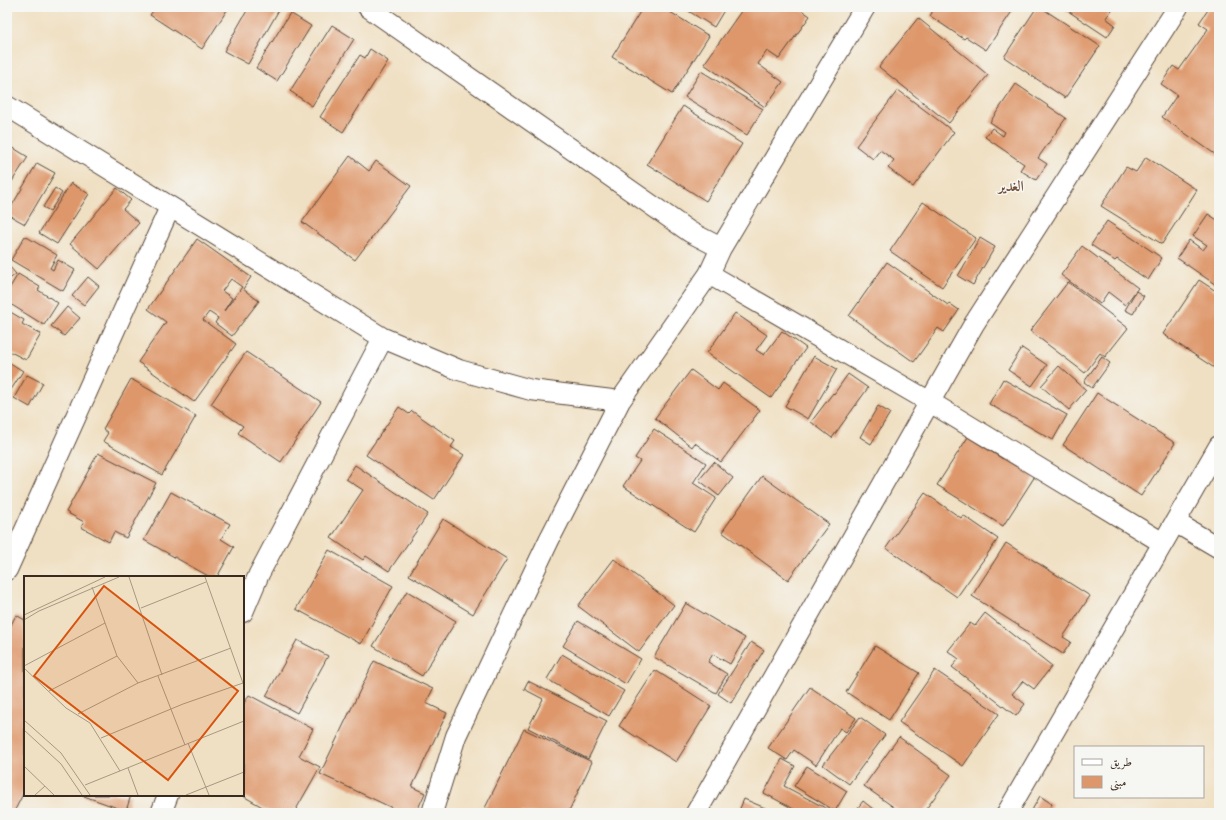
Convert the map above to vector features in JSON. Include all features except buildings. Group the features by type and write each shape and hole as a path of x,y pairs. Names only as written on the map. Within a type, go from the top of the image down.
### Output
{"street":[{"path":"368,7 684,228 721,248"},
{"path":"432,813 456,736 549,540 620,401 709,274 721,248 865,7"},
{"path":"696,813 974,324 1178,7"},
{"path":"7,106 383,338 459,370 531,390 620,401"},
{"path":"7,570 170,207"},
{"path":"709,274 930,402 1163,543"},
{"path":"244,610 259,574 383,338"},
{"path":"1007,813 1219,446"},
{"path":"1175,522 1219,548"},
{"path":"161,813 168,796"}],"district":[{"name":"الغدير","path":"1011,187"}]}
